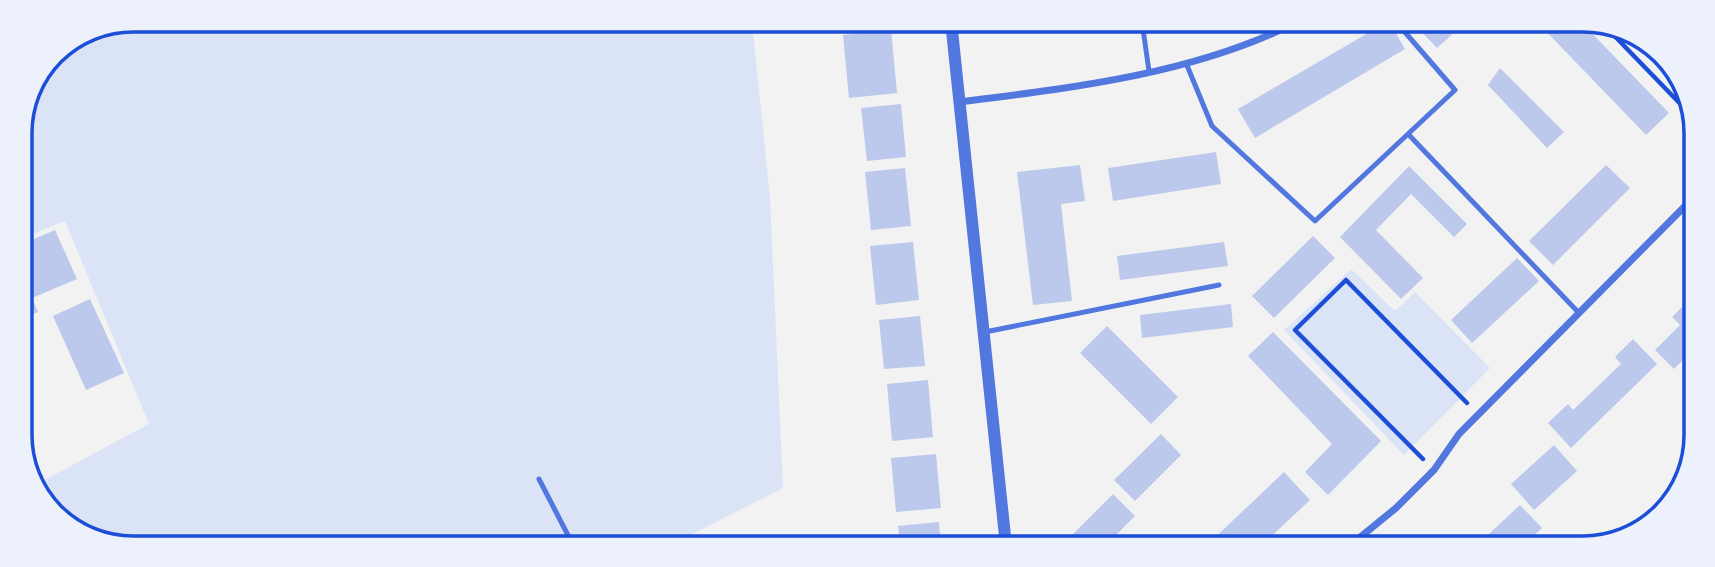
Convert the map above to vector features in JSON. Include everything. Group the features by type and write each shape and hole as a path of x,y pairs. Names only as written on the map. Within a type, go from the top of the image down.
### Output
{"street":[{"path":"952,31 1005,535"},
{"path":"958,102 1050,91 1186,63 1274,31"},
{"path":"1363,535 1396,508 1434,470 1459,434 1684,207"}],"lane":[{"path":"1143,31 1149,71"},
{"path":"1186,63 1212,126 1315,220 1455,90 1404,31"},
{"path":"1408,134 1579,313"},
{"path":"982,333 1219,285"},
{"path":"538,479 568,536"}],"path":[{"path":"1616,37 1679,102"},
{"path":"1434,470 1295,330 1346,280 1479,414"}],"shaded area":[{"path":"132,31 753,31 770,198 783,488 689,536 132,536 94,528 61,506 43,481 149,424 65,221 32,234 32,126 35,106 52,71 82,45 100,37"},
{"path":"1351,269 1395,311 1415,292 1490,368 1404,455 1284,330"}],"building":[{"path":"891,31 897,93 849,98 843,35"},
{"path":"1371,31 1395,31 1405,49 1255,138 1238,109"},
{"path":"1421,31 1456,31 1437,48"},
{"path":"1546,31 1590,32 1669,113 1646,135"},
{"path":"1500,68 1564,132 1547,148 1488,85"},
{"path":"901,104 906,157 867,161 861,108"},
{"path":"1216,152 1221,184 1113,201 1108,168"},
{"path":"1080,165 1085,201 1061,204 1072,301 1033,305 1017,172"},
{"path":"1606,165 1630,188 1553,265 1529,241"},
{"path":"1409,166 1467,224 1454,237 1411,194 1376,230 1423,278 1401,299 1340,237"},
{"path":"905,168 911,226 871,230 865,172"},
{"path":"55,230 77,279 32,298 38,312 31,315 32,240"},
{"path":"1313,236 1335,258 1274,318 1252,296"},
{"path":"913,242 919,300 876,305 870,246"},
{"path":"1224,242 1228,266 1120,280 1117,256"},
{"path":"1517,258 1539,281 1472,343 1451,320"},
{"path":"90,299 124,373 86,390 53,316"},
{"path":"1231,304 1233,327 1142,338 1140,315"},
{"path":"1684,305 1684,359 1674,369 1655,350 1680,325 1672,317"},
{"path":"920,316 925,366 884,369 879,320"},
{"path":"1107,326 1178,397 1151,424 1080,353"},
{"path":"1273,332 1381,441 1328,495 1305,472 1332,444 1248,356"},
{"path":"1633,339 1657,364 1571,448 1548,423 1568,404 1573,410 1621,364 1615,357"},
{"path":"928,380 933,437 892,441 887,384"},
{"path":"1161,434 1181,455 1135,501 1114,480"},
{"path":"1554,445 1577,471 1534,510 1511,484"},
{"path":"936,454 941,508 896,512 891,458"},
{"path":"1284,472 1310,500 1273,535 1217,535"},
{"path":"1113,494 1135,516 1116,535 1072,535"},
{"path":"1520,505 1542,528 1535,535 1488,535"},
{"path":"939,522 940,535 899,535 898,526"}]}
